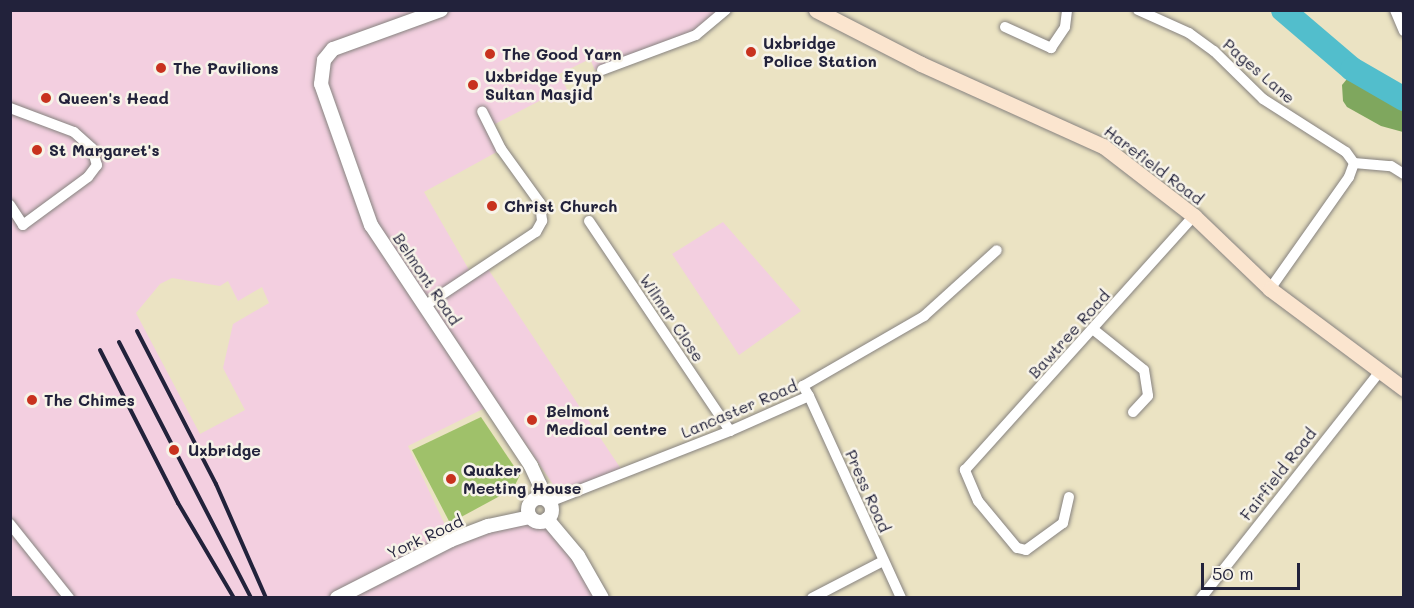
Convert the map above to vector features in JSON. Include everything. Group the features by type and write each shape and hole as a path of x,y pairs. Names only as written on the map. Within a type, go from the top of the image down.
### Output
{"main road":[{"name":"Harefield Road","path":"816,10 911,60 1103,146 1194,216 1270,289 1404,389"}],"street":[{"name":"Belmont Road","path":"441,10 333,48 323,63 321,84 370,225 426,305 531,466 544,500 551,510 547,519"},
{"path":"602,70 696,35 726,10"},
{"path":"1005,27 1051,48 1065,27 1067,10"},
{"name":"Pages Lane","path":"1138,10 1189,33 1214,51 1263,99 1346,152 1354,163"},
{"path":"1395,10 1404,31"},
{"path":"10,108 74,132 95,153 97,169 23,225 10,205"},
{"path":"426,305 536,232 542,221 537,198 501,149 482,111"},
{"path":"1270,289 1349,177 1354,163 1391,165 1404,174"},
{"name":"Bawtree Road","path":"1069,497 1063,523 1026,550 1017,548 978,501 965,470 1094,330 1194,216"},
{"name":"Wilmar Close","path":"589,221 730,431"},
{"name":"Lancaster Road","path":"544,500 730,431 809,396 803,386 924,316 997,250"},
{"path":"1094,330 1144,370 1148,396 1133,412"},
{"name":"Fairfield Road","path":"1201,597 1380,370"},
{"name":"Press Road","path":"809,396 901,597"},
{"path":"544,500 529,505 530,517 538,522 547,519 578,556 602,597"},
{"name":"York Road","path":"337,597 451,540 488,526 530,517"},
{"path":"10,524 69,597"},
{"path":"812,597 883,561"}],"shaded area":[{"path":"10,11 721,11 694,33 622,63 595,70 590,59 559,74 569,93 551,103 547,97 493,125 504,148 424,192 472,275 486,266 623,472 563,499 433,308 489,406 408,446 453,542 489,528 547,520 598,597 11,597","holes":["172,278 220,286 228,281 238,301 262,287 269,303 233,324 223,368 245,410 200,434 136,313 160,284"]},
{"path":"723,222 801,311 739,355 672,254"}],"green space":[{"path":"1368,75 1382,81 1403,103 1403,132 1381,126 1347,107 1343,101 1342,85 1347,79"},
{"path":"481,417 520,475 513,489 450,523 412,450"}],"waterway":[{"path":"1283,10 1352,69 1404,99"}],"railway":[{"path":"137,331 216,484 266,598"},
{"path":"119,342 251,598"},
{"path":"100,350 178,503 234,598"}],"place":[{"name":"Uxbridge Police Station","path":"751,52"},
{"name":"The Good Yarn","path":"490,54"},
{"name":"The Pavilions","path":"161,68"},
{"name":"Uxbridge Eyup Sultan Masjid","path":"473,85"},
{"name":"Queen's Head","path":"46,98"},
{"name":"St Margaret's","path":"37,150"},
{"name":"Christ Church","path":"492,206"},
{"name":"The Chimes","path":"32,400"},
{"name":"Belmont Medical centre","path":"532,420"},
{"name":"Uxbridge","path":"174,450"},
{"name":"Quaker Meeting House","path":"451,479"}]}
